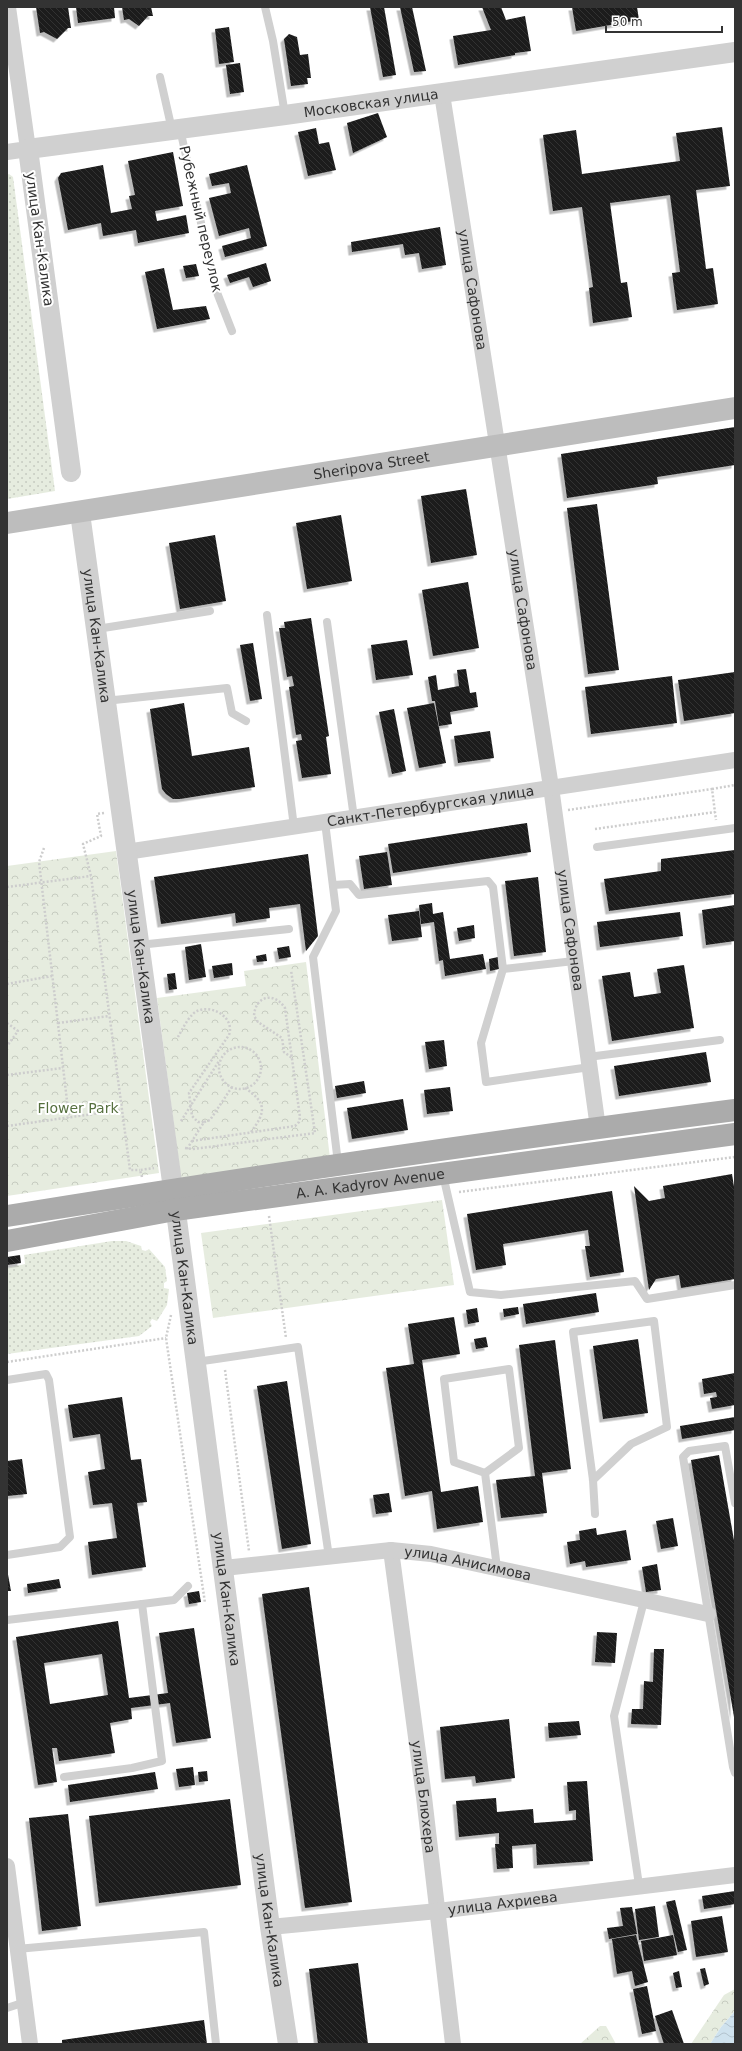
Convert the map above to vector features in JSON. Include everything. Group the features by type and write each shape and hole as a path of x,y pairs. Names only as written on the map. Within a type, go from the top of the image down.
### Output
{"main road":[{"name":"Sheripova Street","path":"7,523 80,513 735,408"},
{"name":"A. A. Kadyrov Avenue","path":"7,1241 174,1200 338,1166 598,1128 735,1110"},
{"name":"A. A. Kadyrov Avenue","path":"7,1216 174,1200 446,1184 735,1134"}],"street":[{"name":"улица Кан-Калика","path":"8,7 71,472"},
{"name":"Московская улица","path":"7,152 442,94 735,52"},
{"name":"улица Сафонова","path":"442,94 551,787 598,1128"},
{"name":"улица Кан-Калика","path":"80,513 224,1568 270,1927 288,2044"},
{"name":"Санкт-Петербургская улица","path":"126,852 735,760"},
{"name":"улица Анисимова","path":"224,1568 391,1550 431,1554 708,1614"},
{"name":"улица Блюхера","path":"391,1550 438,1911 453,2044"},
{"path":"7,1866 30,2044"},
{"name":"улица Ахриева","path":"270,1927 438,1911 639,1885 735,1875"}],"lane":[{"path":"265,7 274,42 285,115"},
{"name":"Рубежный переулок","path":"160,77 176,130 216,290 232,331"},
{"path":"95,629 210,611"},
{"path":"267,615 294,827"},
{"path":"327,622 354,818"},
{"path":"105,702 227,688 232,713 246,721"},
{"path":"325,822 336,911 313,957 338,1166"},
{"path":"597,847 735,828"},
{"path":"333,885 350,884 358,895 488,881 493,886 503,969 481,1043 486,1082 589,1062 720,1040"},
{"path":"139,945 289,929"},
{"path":"503,969 574,961"},
{"path":"446,1184 470,1292 501,1295 635,1281 647,1299 735,1285"},
{"path":"593,1480 631,1444 667,1428 654,1321 573,1332 593,1480 595,1514"},
{"path":"196,1362 298,1347 329,1557"},
{"path":"509,1368 518,1448 485,1473 454,1462 444,1379 509,1368"},
{"path":"7,1380 46,1374 49,1380 70,1537 60,1548 7,1555"},
{"path":"735,1503 725,1446 689,1450 683,1457 735,1773"},
{"path":"485,1473 496,1568"},
{"path":"7,1620 174,1600 188,1586"},
{"path":"639,1885 614,1716 644,1601"},
{"path":"64,1777 132,1768 162,1761 142,1604"},
{"path":"17,1949 204,1932 216,2044"},
{"path":"7,2008 24,2002"}],"path":[{"path":"554,812 735,785"},
{"path":"712,789 717,831"},
{"path":"120,810 97,814 101,836 83,844 91,876 130,1170 140,1170"},
{"path":"595,829 715,812"},
{"path":"44,848 39,862 68,1118"},
{"path":"7,887 91,876"},
{"path":"182,1142 182,1148 187,1149 315,1133 291,970"},
{"path":"7,984 52,976"},
{"path":"192,1141 294,1126 299,1122 300,1117 292,1058 285,1008 275,999 262,999 258,1003 254,1016 258,1022 282,1038 284,1052 292,1058"},
{"path":"178,1037 195,1012 202,1010 216,1011 223,1014 230,1023 231,1028 229,1035 188,1094 195,1120 204,1122 210,1120 232,1087"},
{"path":"58,1023 109,1016"},
{"path":"7,1023 18,1031 7,1046"},
{"path":"178,1115 180,1123 220,1060 229,1049 243,1047 256,1054 261,1066 260,1073 254,1084 245,1088"},
{"path":"220,1060 220,1074 223,1081 232,1087 245,1088 253,1093 262,1104 263,1112 259,1121 251,1132"},
{"path":"7,1075 63,1068"},
{"path":"7,1126 122,1110"},
{"path":"187,1149 204,1122"},
{"path":"446,1184 735,1157"},
{"path":"172,1311 166,1338 205,1603"},
{"path":"7,1362 166,1338"},
{"path":"224,1358 251,1565"}],"green space":[{"path":"9,174 13,177 55,491 7,499 7,175"},
{"name":"Flower Park","path":"116,851 159,1173 7,1196 7,866"},
{"path":"306,962 330,1158 181,1178 157,998 246,986 244,971"},
{"path":"442,1200 454,1285 213,1318 201,1233"},
{"path":"112,1241 126,1241 141,1246 142,1250 146,1251 149,1249 165,1267 167,1281 164,1283 164,1288 169,1289 167,1305 157,1321 152,1319 150,1322 152,1326 139,1336 7,1354 7,1268 25,1264 24,1255"},
{"path":"735,1989 735,2011 721,2027 710,2044 691,2044 724,1995"},
{"path":"600,2026 606,2026 616,2044 580,2044"}],"water":[{"path":"735,2011 735,2044 710,2044 721,2027"}],"building":[{"path":"36,7 68,7 71,28 68,28 57,39 44,32 40,33"},
{"path":"76,7 114,7 115,18 78,23"},
{"path":"122,7 151,7 153,16 148,16 139,26 129,19 124,20"},
{"path":"370,7 384,7 396,75 383,77"},
{"path":"400,7 412,7 426,71 414,72"},
{"path":"482,7 501,7 506,20 525,16 531,51 458,65 453,36 491,30"},
{"path":"572,7 637,7 639,20 576,31"},
{"path":"229,27 234,62 219,64 215,29"},
{"path":"289,34 297,37 300,55 308,54 311,78 307,78 308,84 291,86 284,39"},
{"path":"240,63 244,92 230,94 226,65"},
{"path":"378,113 387,137 353,153 347,123"},
{"path":"722,127 730,186 696,190 706,269 713,268 718,304 677,310 672,273 680,272 670,195 610,203 621,283 627,282 632,317 593,323 589,288 593,287 582,207 553,211 543,135 576,130 582,174 680,161 676,133"},
{"path":"316,128 319,144 329,142 336,170 308,176 298,132"},
{"path":"173,152 183,206 155,211 157,221 186,215 189,233 138,243 136,230 103,236 101,223 68,230 58,178 61,173 103,165 111,213 132,209 129,196 135,195 128,161"},
{"path":"247,165 267,246 225,257 222,246 251,238 249,228 219,236 209,198 231,193 229,183 212,186 209,174"},
{"path":"440,227 446,265 422,269 419,253 405,255 403,244 352,252 351,242"},
{"path":"266,263 271,281 253,287 249,277 230,283 227,275"},
{"path":"196,264 199,276 186,278 183,266"},
{"path":"164,268 173,310 206,306 210,319 157,329 145,272"},
{"path":"735,427 735,465 657,477 658,484 567,498 561,454"},
{"path":"466,489 477,555 431,563 421,496"},
{"path":"597,504 619,670 588,674 567,508"},
{"path":"341,515 352,581 307,589 296,523"},
{"path":"215,535 226,601 180,609 169,543"},
{"path":"468,582 479,648 433,656 422,590"},
{"path":"311,618 329,736 326,737 331,774 302,778 296,741 302,740 301,734 296,735 289,687 294,686 292,676 287,677 279,628 285,628 284,622"},
{"path":"407,640 413,675 376,680 371,645"},
{"path":"253,643 262,699 250,701 240,645"},
{"path":"466,669 470,693 476,692 478,707 450,712 452,724 439,726 435,701 432,701 428,677 436,675 438,690 459,686 457,670"},
{"path":"735,672 735,713 684,721 678,680"},
{"path":"672,676 677,723 591,734 585,687"},
{"path":"184,703 192,756 249,747 255,787 180,799 173,799 166,794 162,789 150,709"},
{"path":"434,703 446,763 419,768 407,708"},
{"path":"394,709 406,771 392,774 379,712"},
{"path":"490,731 494,758 458,763 454,736"},
{"path":"527,823 531,852 393,873 388,844"},
{"path":"735,850 735,894 609,911 604,879 661,871 661,859"},
{"path":"387,852 392,885 364,889 359,856"},
{"path":"308,854 318,936 306,951 300,904 269,908 270,918 236,923 235,913 161,924 154,877"},
{"path":"538,877 546,952 514,956 505,881"},
{"path":"432,903 433,914 443,912 450,959 483,954 486,969 445,976 443,960 439,961 434,922 421,924 419,905"},
{"path":"735,905 735,941 706,945 702,910"},
{"path":"419,911 422,937 392,941 388,915"},
{"path":"680,912 683,936 600,947 597,922"},
{"path":"474,925 475,938 459,941 457,928"},
{"path":"201,944 206,977 189,980 185,947"},
{"path":"289,946 291,957 279,959 277,948"},
{"path":"266,954 267,961 257,962 256,956"},
{"path":"498,957 499,969 490,971 489,959"},
{"path":"232,963 233,975 214,978 212,966"},
{"path":"684,965 694,1028 612,1041 602,976 630,972 634,997 661,993 657,969"},
{"path":"175,973 177,989 169,990 167,974"},
{"path":"444,1040 447,1066 429,1069 425,1042"},
{"path":"706,1052 711,1082 619,1096 614,1066"},
{"path":"364,1081 366,1093 337,1098 335,1086"},
{"path":"450,1087 453,1111 427,1114 424,1090"},
{"path":"403,1099 408,1130 352,1139 347,1108"},
{"path":"732,1174 735,1193 735,1279 681,1288 679,1275 656,1279 649,1290 634,1186 649,1201 665,1198 663,1186"},
{"path":"612,1191 624,1272 590,1277 585,1246 590,1246 588,1230 503,1244 506,1265 476,1270 467,1214"},
{"path":"20,1255 21,1263 7,1265 7,1257"},
{"path":"596,1293 599,1312 526,1324 523,1304"},
{"path":"518,1307 519,1314 504,1317 503,1309"},
{"path":"477,1308 479,1322 468,1324 466,1310"},
{"path":"454,1317 460,1354 422,1360 441,1492 478,1486 483,1522 437,1529 432,1491 405,1496 386,1368 414,1364 408,1324"},
{"path":"486,1337 488,1347 476,1349 474,1339"},
{"path":"638,1339 648,1413 603,1419 593,1346"},
{"path":"555,1340 571,1469 542,1473 547,1513 501,1518 496,1480 535,1476 519,1345"},
{"path":"735,1373 735,1405 712,1409 710,1398 717,1397 716,1392 704,1394 702,1379"},
{"path":"287,1381 311,1544 282,1549 257,1386"},
{"path":"122,1397 131,1460 141,1459 147,1502 137,1503 146,1567 92,1575 88,1542 117,1538 112,1503 93,1505 88,1472 105,1469 100,1434 73,1438 68,1405"},
{"path":"735,1417 735,1430 682,1439 680,1426"},
{"path":"719,1455 735,1546 734,1717 691,1460"},
{"path":"22,1459 27,1494 7,1496 7,1461"},
{"path":"389,1493 392,1512 376,1514 373,1495"},
{"path":"673,1518 678,1546 661,1549 656,1521"},
{"path":"596,1528 597,1535 626,1530 631,1560 586,1567 585,1561 570,1564 567,1542 580,1540 579,1531"},
{"path":"657,1564 661,1590 646,1592 642,1567"},
{"path":"7,1569 11,1591 7,1591"},
{"path":"59,1579 61,1588 28,1593 27,1584"},
{"path":"309,1587 352,1902 305,1908 262,1594"},
{"path":"199,1591 201,1602 189,1604 187,1593"},
{"path":"118,1621 129,1698 168,1693 159,1633 194,1628 211,1738 176,1743 170,1703 131,1708 132,1719 110,1723 115,1753 59,1761 57,1748 52,1748 57,1782 38,1785 16,1637","holes":["102,1654 108,1695 50,1704 44,1663"]},
{"path":"597,1632 617,1633 615,1663 595,1662"},
{"path":"654,1649 664,1649 661,1725 631,1724 632,1709 643,1709 644,1681 653,1682"},
{"path":"509,1719 515,1778 476,1783 475,1776 445,1779 440,1727"},
{"path":"579,1721 581,1735 549,1738 548,1723"},
{"path":"193,1767 195,1785 179,1787 176,1769"},
{"path":"207,1771 208,1781 199,1782 198,1772"},
{"path":"155,1772 158,1789 70,1802 68,1785"},
{"path":"587,1781 593,1861 537,1865 536,1844 512,1846 513,1868 497,1869 495,1844 499,1844 499,1833 459,1837 456,1801 496,1798 497,1812 533,1809 534,1823 576,1820 576,1810 569,1811 567,1782"},
{"path":"230,1799 241,1885 99,1903 89,1816"},
{"path":"68,1814 81,1926 42,1931 29,1818"},
{"path":"735,1891 735,1904 704,1909 702,1896"},
{"path":"675,1900 687,1950 678,1952 666,1902"},
{"path":"655,1906 659,1937 639,1940 635,1909"},
{"path":"632,1907 637,1934 609,1939 607,1928 623,1926 620,1908"},
{"path":"722,1916 728,1952 696,1957 691,1921"},
{"path":"636,1935 648,1982 635,1986 632,1971 617,1974 612,1939"},
{"path":"673,1935 677,1955 644,1961 641,1941"},
{"path":"358,1963 368,2044 318,2044 309,1969"},
{"path":"705,1968 709,1984 704,1986 700,1969"},
{"path":"679,1971 682,1987 676,1988 673,1973"},
{"path":"647,1986 656,2031 642,2034 633,1989"},
{"path":"672,2010 684,2044 664,2044 655,2016"},
{"path":"204,2020 207,2044 62,2044 62,2040"}]}
